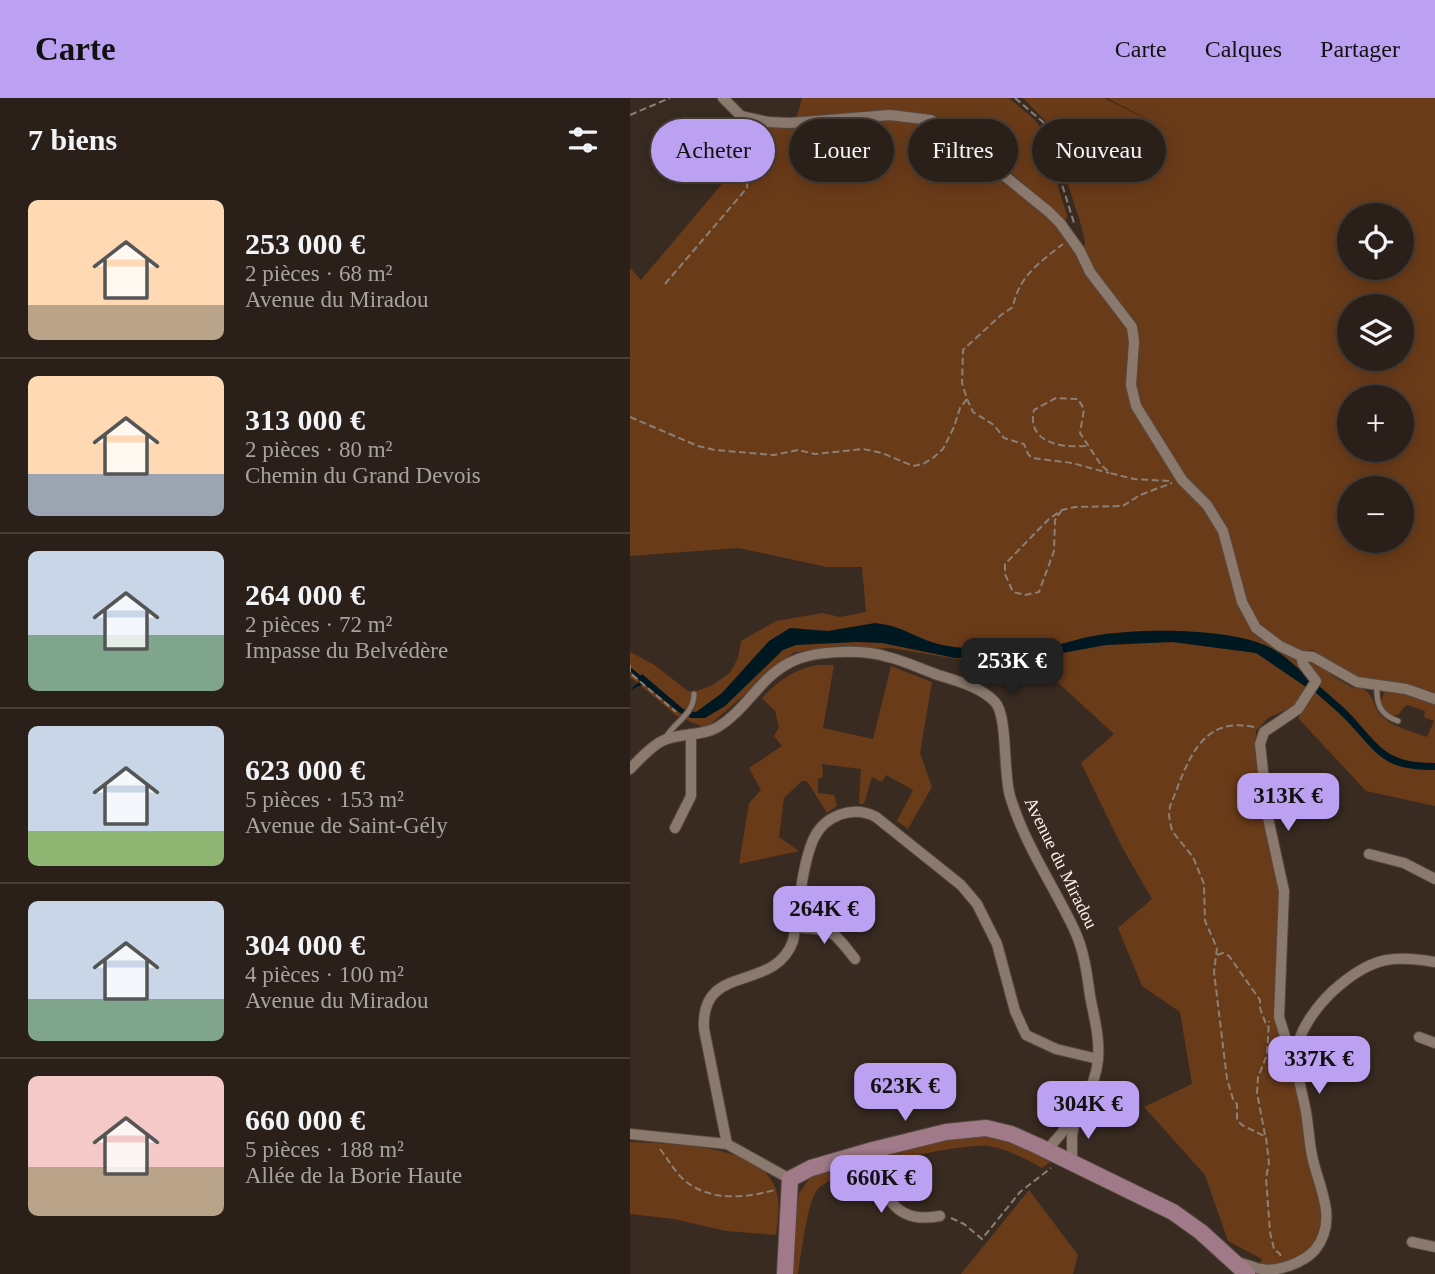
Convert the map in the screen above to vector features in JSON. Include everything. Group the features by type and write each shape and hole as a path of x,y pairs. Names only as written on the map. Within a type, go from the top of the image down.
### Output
{"street":[{"path":"723,98 741,116 790,124 890,115 931,120 953,134 1049,212 1080,251 1097,283 1132,327 1132,395 1182,480 1206,505 1223,531 1242,602 1256,628 1280,646 1301,656 1313,657 1351,680 1377,687 1406,689 1435,699"},
{"name":"Avenue du Miradou","path":"630,769 667,736 716,728 738,711 777,671 808,656 857,653 889,657 964,684 995,702 1002,717 1004,770 1013,805 1074,928 1083,952 1098,1044 1095,1073 1077,1114 1067,1160"},
{"path":"1296,1053 1288,1046 1278,1009 1284,899 1268,818 1260,744 1264,732 1298,709 1316,681 1303,664 1301,656"},
{"path":"675,828 691,796 691,734"},
{"path":"727,1144 704,1029 703,1014 707,1003 712,994 724,986 756,975 781,961 791,948 813,842 830,820 853,811 869,814 961,885 977,904 997,944 1015,1011 1026,1035 1056,1049 1098,1059"},
{"path":"1368,854 1404,863 1435,879"},
{"path":"796,927 831,931 855,959"},
{"path":"1271,1274 1311,1254 1323,1238 1328,1213 1310,1146 1296,1053 1305,1029 1328,994 1373,962 1392,958 1435,962"},
{"path":"1419,1037 1435,1043"},
{"name":"Avenue du Miradou","path":"1047,1150 1077,1114"},
{"path":"785,1274 790,1184 811,1168 873,1150 977,1127 1003,1132 1047,1150 1173,1212 1201,1232 1241,1269"},
{"path":"630,1134 727,1144 790,1184"},
{"path":"873,1150 882,1187 892,1204 910,1214 940,1216"},
{"path":"1412,1242 1435,1247"},
{"path":"1241,1269 1242,1262 1261,1269 1286,1268"}],"lane":[{"path":"1377,687 1376,697 1381,710 1389,718 1398,721"},
{"path":"667,736 687,714 694,694"}],"path":[{"path":"630,115 670,98"},
{"path":"1015,98 1043,122 1054,136 1060,178 1074,223"},
{"path":"666,284 747,188 748,158 736,134 741,116"},
{"path":"1068,236 1067,241 1026,274 1017,291 1013,307 963,350 961,383 973,412 993,425 1004,438 1024,444 1032,458 1072,463 1134,479 1182,480"},
{"path":"1086,446 1059,446 1044,440 1034,427 1034,410 1056,398 1078,399 1084,409 1080,433 1101,466 1110,473"},
{"path":"630,417 698,446 715,450 774,455 798,450 815,454 863,449 882,453 913,466 933,458 943,449 960,408 967,399"},
{"path":"1062,510 1055,520 1054,551 1039,592 1025,595 1013,592 1004,574 1005,564 1049,519 1062,510 1075,507 1122,506 1140,495 1182,480"},
{"path":"630,665 630,673 682,717 667,736"},
{"path":"1264,732 1249,726 1233,726 1207,734 1194,752 1170,806 1172,831 1194,857 1201,872 1205,921 1217,948 1214,972 1227,1079 1237,1104 1237,1120 1266,1137"},
{"path":"1216,955 1223,953 1229,956 1251,986 1260,1000 1267,1028 1268,1055 1258,1077 1257,1093 1269,1163 1266,1178 1272,1227 1270,1232 1274,1249 1280,1254 1286,1268"},
{"path":"1267,1028 1270,1018 1278,1009"},
{"path":"657,1137 657,1144 677,1172 698,1188 738,1197 790,1184"},
{"path":"940,1216 964,1224 982,1239 1020,1192 1067,1160"}],"shaded area":[{"path":"802,98 1009,98 1034,119 1032,182 1058,182 1067,215 1066,221 1018,180 1018,119 937,119 920,113 891,112 796,119"},
{"path":"1023,98 1104,98 1146,119 1043,119"},
{"path":"1107,98 1435,98 1435,693 1397,682 1367,681 1340,669 1313,650 1303,651 1310,686 1292,707 1268,718 1256,731 1255,754 1265,823 1279,886 1274,1016 1287,1057 1290,1057 1292,1063 1322,1217 1315,1242 1294,1259 1277,1264 1260,1263 1262,1259 1228,1241 1205,1175 1144,1107 1192,1084 1180,1012 1142,986 1118,928 1152,899 1122,847 1081,763 1114,734 1054,679 1048,669 976,662 890,648 794,652 706,728 677,716 630,677 630,652 653,664 688,691 696,691 711,686 730,673 738,658 741,641 776,621 822,613 840,617 866,612 862,567 827,567 738,548 630,556 630,268 641,280 724,182 775,182 775,119 739,118 903,118 908,119 908,182 1005,182 1084,248 1080,221 1067,182 1166,182 1166,119 1147,119"},
{"path":"1309,658 1332,673 1331,675 1368,693 1380,715 1405,730 1427,737 1434,721 1424,717 1425,711 1408,705 1393,716 1384,709 1381,700 1385,691 1435,703 1435,806 1366,791 1298,718 1319,685 1314,669 1306,662"},
{"path":"819,665 834,665 823,728 873,739 891,666 932,682 920,753 932,787 908,829 897,821 913,790 886,775 882,782 872,777 864,804 859,804 861,769 822,764 823,777 818,779 818,793 834,795 837,806 827,813 807,781 802,781 784,798 779,837 799,851 739,864 749,803 761,790 749,768 782,746 774,736 779,727 775,711 762,698 788,676"},
{"path":"984,1132 1054,1159 1042,1168 1002,1149 973,1146 898,1159 827,1182 817,1190 810,1206 798,1274 789,1274 799,1193 810,1178 866,1156"},
{"path":"630,1142 710,1149 750,1162 765,1173 775,1187 778,1205 776,1235 726,1231 674,1219 630,1214"},
{"path":"1029,1190 1078,1255 1073,1274 961,1274"}],"water":[{"path":"875,623 893,626 943,645 993,650 1034,650 1111,633 1184,631 1233,636 1271,648 1312,681 1309,689 1256,653 1172,642 1106,645 1030,659 1011,659 955,658 882,643 857,642 796,645 783,650 725,706 705,718 691,718 680,713 644,684 630,690 640,681 638,679 642,674 682,708 696,712 722,693 769,641 790,628 828,631"},
{"path":"1319,686 1386,752 1406,760 1435,763 1435,770 1402,767 1382,757 1315,692"}],"waterway":[{"path":"630,669 642,679"}]}
